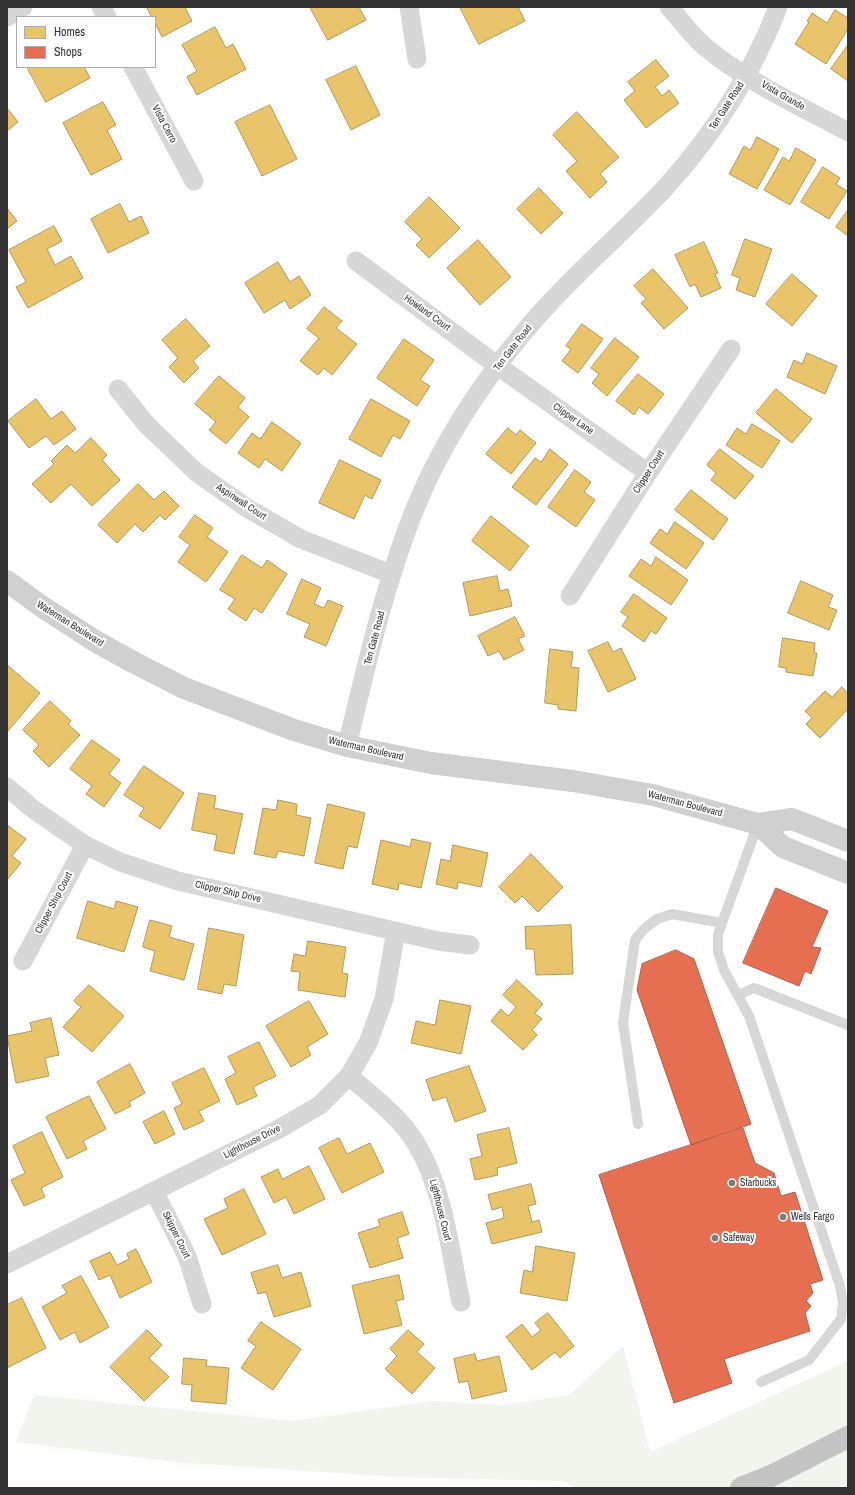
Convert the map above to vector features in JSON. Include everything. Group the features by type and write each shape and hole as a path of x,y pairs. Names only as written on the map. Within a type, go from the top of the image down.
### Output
{"highway":[{"path":"741,1488 771,1476 848,1437"}],"main road":[{"name":"Waterman Boulevard","path":"7,581 41,606 95,641 184,688 294,730 347,746 431,763 573,781 653,795 758,824 792,819 848,841"},
{"name":"Waterman Boulevard","path":"758,824 783,847 848,873"}],"street":[{"path":"7,17 23,7"},
{"path":"101,7 106,16"},
{"path":"409,7 416,59"},
{"name":"Vista Grande","path":"669,7 703,45 747,75 848,132"},
{"name":"Ten Gate Road","path":"347,746 391,574 415,509 440,458 471,404 524,332 562,290 664,188 693,155 725,111 747,75 766,39 778,7"},
{"name":"Vista Cerro","path":"134,68 194,181"},
{"name":"Howland Court","path":"356,261 498,366"},
{"name":"Clipper Court","path":"570,596 648,472 731,350"},
{"name":"Clipper Lane","path":"498,366 648,472"},
{"name":"Aspinwall Court","path":"118,389 146,424 196,472 247,508 301,539 391,574"},
{"name":"Clipper Ship Drive","path":"7,787 33,809 86,845 120,862 178,880 438,941 470,945"},
{"name":"Clipper Ship Court","path":"23,961 86,845"},
{"name":"Lighthouse Drive","path":"7,1264 279,1129 320,1105 349,1076 368,1043 384,999 396,931"},
{"name":"Lighthouse Court","path":"349,1076 393,1114 417,1144 436,1185 461,1302"},
{"name":"Skipper Court","path":"154,1191 187,1256 202,1304"}],"lane":[{"path":"758,824 718,935 718,952 724,970 749,1016 840,1286 843,1303 841,1319 809,1360 760,1382"},
{"path":"638,1124 623,1023 635,940 644,929 657,919 672,914 722,923"},
{"path":"738,995 754,988 848,1025"}],"shaded area":[{"path":"623,1346 650,1452 848,1361 848,1488 575,1488 562,1481 398,1477 174,1462 16,1442 34,1395 293,1421 433,1401 503,1405 569,1395"}],"building: Homes":[{"path":"147,7 185,7 192,21 162,37 156,25 156,16 152,16"},
{"path":"310,7 359,7 366,20 328,40"},
{"path":"460,7 518,7 525,21 479,44"},
{"path":"835,10 848,18 848,29 826,64 795,44 809,22 807,21 812,13 827,23"},
{"path":"215,27 226,48 233,44 246,69 197,95 187,77 197,71 182,45"},
{"path":"848,45 848,81 831,69"},
{"path":"656,60 669,76 655,87 662,96 669,90 679,103 646,128 624,100 635,91 628,82"},
{"path":"356,66 380,115 351,130 326,80"},
{"path":"28,68 85,68 90,78 46,102"},
{"path":"103,102 116,125 107,130 122,159 91,175 63,123"},
{"path":"270,105 297,159 262,176 235,122"},
{"path":"7,108 18,122 7,131"},
{"path":"577,112 619,157 600,174 607,182 590,198 566,171 577,161 553,135"},
{"path":"757,137 779,149 757,189 729,174 744,146 750,150"},
{"path":"796,148 816,160 790,205 764,190 783,157 789,161"},
{"path":"823,167 840,178 836,184 847,191 829,219 801,202"},
{"path":"539,188 563,213 541,234 517,209"},
{"path":"429,197 460,228 429,258 416,245 422,239 405,222"},
{"path":"120,204 129,222 141,216 149,233 108,253 91,219"},
{"path":"7,208 17,221 7,229"},
{"path":"848,210 848,236 836,227"},
{"path":"54,226 62,241 47,249 55,265 71,256 83,278 28,308 16,287 26,282 9,250"},
{"path":"745,239 772,249 755,297 736,290 740,278 732,275"},
{"path":"478,240 511,277 480,305 447,268"},
{"path":"704,242 718,273 715,274 721,288 701,297 695,284 690,287 675,255"},
{"path":"278,262 290,282 299,276 311,295 290,309 285,300 264,313 245,283"},
{"path":"653,269 688,308 664,329 641,303 646,299 634,286"},
{"path":"792,274 817,296 792,326 766,304"},
{"path":"324,307 342,321 336,328 357,344 332,375 324,368 318,375 300,361 319,338 307,329"},
{"path":"186,319 210,346 193,361 199,368 184,383 169,367 178,358 162,340"},
{"path":"582,324 603,339 578,373 562,361 571,349 566,346"},
{"path":"615,338 639,357 607,396 592,383 599,374 591,368"},
{"path":"404,339 434,360 420,380 430,386 417,406 377,378"},
{"path":"807,353 837,366 825,394 787,377 794,360 802,364"},
{"path":"638,374 664,394 648,414 639,407 634,415 616,401"},
{"path":"219,376 245,398 238,407 249,417 226,444 209,430 216,422 195,404"},
{"path":"776,389 812,419 792,443 756,413"},
{"path":"36,399 51,419 62,411 76,429 54,445 46,436 29,448 8,421"},
{"path":"371,399 410,421 400,439 393,435 381,457 349,439"},
{"path":"272,422 301,443 282,471 265,459 259,468 238,453 252,433 260,439"},
{"path":"752,424 780,441 762,468 726,445 737,428 746,434"},
{"path":"508,428 516,435 520,430 536,443 511,474 486,454"},
{"path":"91,438 107,455 102,460 120,480 92,506 71,484 51,503 32,484 54,464 51,461 67,445 75,453"},
{"path":"550,449 568,464 536,505 512,487 535,458 541,462"},
{"path":"720,449 754,476 735,499 711,480 716,473 707,465"},
{"path":"340,460 381,480 372,499 365,495 354,519 319,503"},
{"path":"575,470 591,482 584,492 595,500 576,527 548,507"},
{"path":"138,484 154,500 164,491 179,506 165,520 160,515 143,532 135,524 117,543 98,525"},
{"path":"691,490 728,519 713,540 675,510"},
{"path":"195,515 213,528 207,537 228,552 206,582 178,562 190,545 179,537"},
{"path":"491,516 529,546 510,571 472,541"},
{"path":"675,522 704,543 686,569 650,543 660,529 667,534"},
{"path":"242,555 262,568 267,560 287,574 262,613 254,608 246,621 228,609 235,599 220,590"},
{"path":"656,557 688,580 671,605 629,576 641,559 651,566"},
{"path":"497,576 500,591 508,589 512,606 470,616 463,583"},
{"path":"302,579 321,588 314,604 324,608 328,600 343,606 326,646 304,637 310,624 287,614"},
{"path":"801,581 833,595 828,607 837,610 829,630 788,613"},
{"path":"634,594 667,618 656,634 651,631 644,642 622,626 628,617 621,612"},
{"path":"515,617 525,636 518,639 524,650 504,660 499,651 488,656 478,636"},
{"path":"783,638 815,643 814,653 817,653 813,676 786,672 786,668 779,667"},
{"path":"608,642 613,652 621,648 636,679 608,692 588,651"},
{"path":"550,649 573,652 571,667 579,668 576,711 558,709 558,705 545,703"},
{"path":"7,665 40,693 8,731 7,730"},
{"path":"842,687 848,694 848,709 820,738 806,724 812,718 805,711 825,691 832,697"},
{"path":"50,701 71,721 68,724 80,735 49,767 33,751 39,745 23,730"},
{"path":"92,740 120,760 109,774 121,783 104,807 86,794 92,786 70,769"},
{"path":"144,766 184,793 160,829 139,816 144,808 124,795"},
{"path":"199,793 216,796 214,808 243,814 234,854 214,850 217,835 192,830"},
{"path":"278,800 297,804 296,815 311,818 304,856 278,851 276,858 254,854 263,808 276,810"},
{"path":"328,804 365,813 357,848 348,846 343,869 315,863"},
{"path":"7,825 26,839 12,856 21,863 7,880"},
{"path":"412,839 431,843 421,888 399,883 398,890 372,884 381,840 410,847"},
{"path":"453,845 488,853 481,887 458,882 457,889 436,884 441,859 450,861"},
{"path":"531,854 563,887 538,912 522,896 515,903 499,887"},
{"path":"88,901 114,909 116,901 138,907 124,952 77,938"},
{"path":"150,920 172,926 169,937 194,944 184,980 150,971 155,951 143,947"},
{"path":"571,925 573,974 536,975 534,949 526,949 525,927"},
{"path":"209,928 244,935 236,986 224,984 222,994 198,989"},
{"path":"308,941 346,947 342,973 348,974 345,997 298,990 300,972 291,971 294,954 305,956"},
{"path":"517,980 543,1004 535,1013 542,1019 532,1030 537,1035 523,1050 491,1021 501,1009 508,1016 516,1007 503,995"},
{"path":"89,985 124,1016 92,1052 63,1027 81,1007 74,1001"},
{"path":"440,1000 471,1006 461,1054 411,1043 416,1021 435,1025"},
{"path":"309,1001 328,1034 307,1047 311,1055 291,1067 266,1026"},
{"path":"51,1018 59,1055 45,1058 49,1076 16,1083 7,1036 32,1031 30,1023"},
{"path":"259,1042 276,1076 253,1087 257,1096 237,1105 225,1079 236,1073 228,1057"},
{"path":"130,1064 145,1093 129,1102 131,1106 115,1114 97,1082"},
{"path":"469,1066 486,1111 455,1122 446,1097 433,1101 426,1080"},
{"path":"204,1068 220,1101 199,1111 204,1121 184,1130 174,1108 182,1104 172,1083"},
{"path":"89,1096 106,1129 83,1141 87,1149 67,1159 46,1117"},
{"path":"164,1111 175,1134 155,1144 143,1122"},
{"path":"509,1128 517,1163 497,1168 498,1175 475,1180 470,1159 482,1156 477,1135"},
{"path":"42,1132 63,1177 41,1188 45,1197 24,1206 11,1180 25,1173 13,1146"},
{"path":"339,1138 347,1154 370,1143 384,1172 342,1193 319,1148"},
{"path":"309,1166 325,1199 294,1214 286,1197 274,1203 261,1177 278,1169 282,1179"},
{"path":"531,1184 536,1204 528,1206 532,1222 539,1220 542,1232 492,1244 486,1223 504,1218 502,1207 492,1210 488,1195"},
{"path":"244,1189 266,1234 222,1255 204,1219 228,1208 224,1199"},
{"path":"402,1212 409,1234 397,1238 403,1258 370,1268 358,1233 380,1226 378,1220"},
{"path":"536,1246 575,1253 567,1301 520,1293 524,1270 532,1272"},
{"path":"136,1249 152,1282 120,1298 110,1275 99,1280 90,1261 110,1252 117,1265 129,1259 127,1254"},
{"path":"278,1265 282,1278 301,1272 311,1306 274,1317 266,1292 258,1294 251,1273"},
{"path":"399,1275 404,1299 396,1301 402,1325 364,1334 352,1286"},
{"path":"81,1276 109,1327 80,1343 75,1332 60,1340 42,1307 67,1293 62,1286"},
{"path":"22,1298 46,1348 7,1368 7,1305"},
{"path":"548,1313 574,1346 560,1358 555,1352 532,1370 506,1337 522,1324 532,1337 541,1330 535,1323"},
{"path":"261,1322 301,1349 273,1390 241,1368 256,1346 248,1341"},
{"path":"147,1330 162,1345 149,1358 169,1377 144,1401 110,1367"},
{"path":"408,1330 424,1344 417,1352 435,1368 412,1394 385,1369 397,1356 390,1349"},
{"path":"475,1354 477,1361 499,1356 507,1391 472,1399 468,1381 459,1383 454,1359"},
{"path":"184,1358 207,1360 206,1366 229,1368 226,1404 191,1401 192,1385 182,1384"}],"building: Shops":[{"path":"776,888 828,911 812,947 821,948 811,974 805,971 799,986 743,963"},
{"path":"676,950 694,959 751,1124 691,1145 637,990 642,964"},
{"name":"Safeway","path":"743,1128 755,1163 774,1173 781,1196 795,1192 823,1280 810,1284 813,1293 806,1301 811,1306 805,1313 810,1331 724,1359 732,1383 674,1403 599,1175"}],"place":[{"name":"Starbucks","path":"732,1183"},
{"name":"Wells Fargo","path":"783,1217"},
{"name":"Safeway","path":"715,1238"}]}
